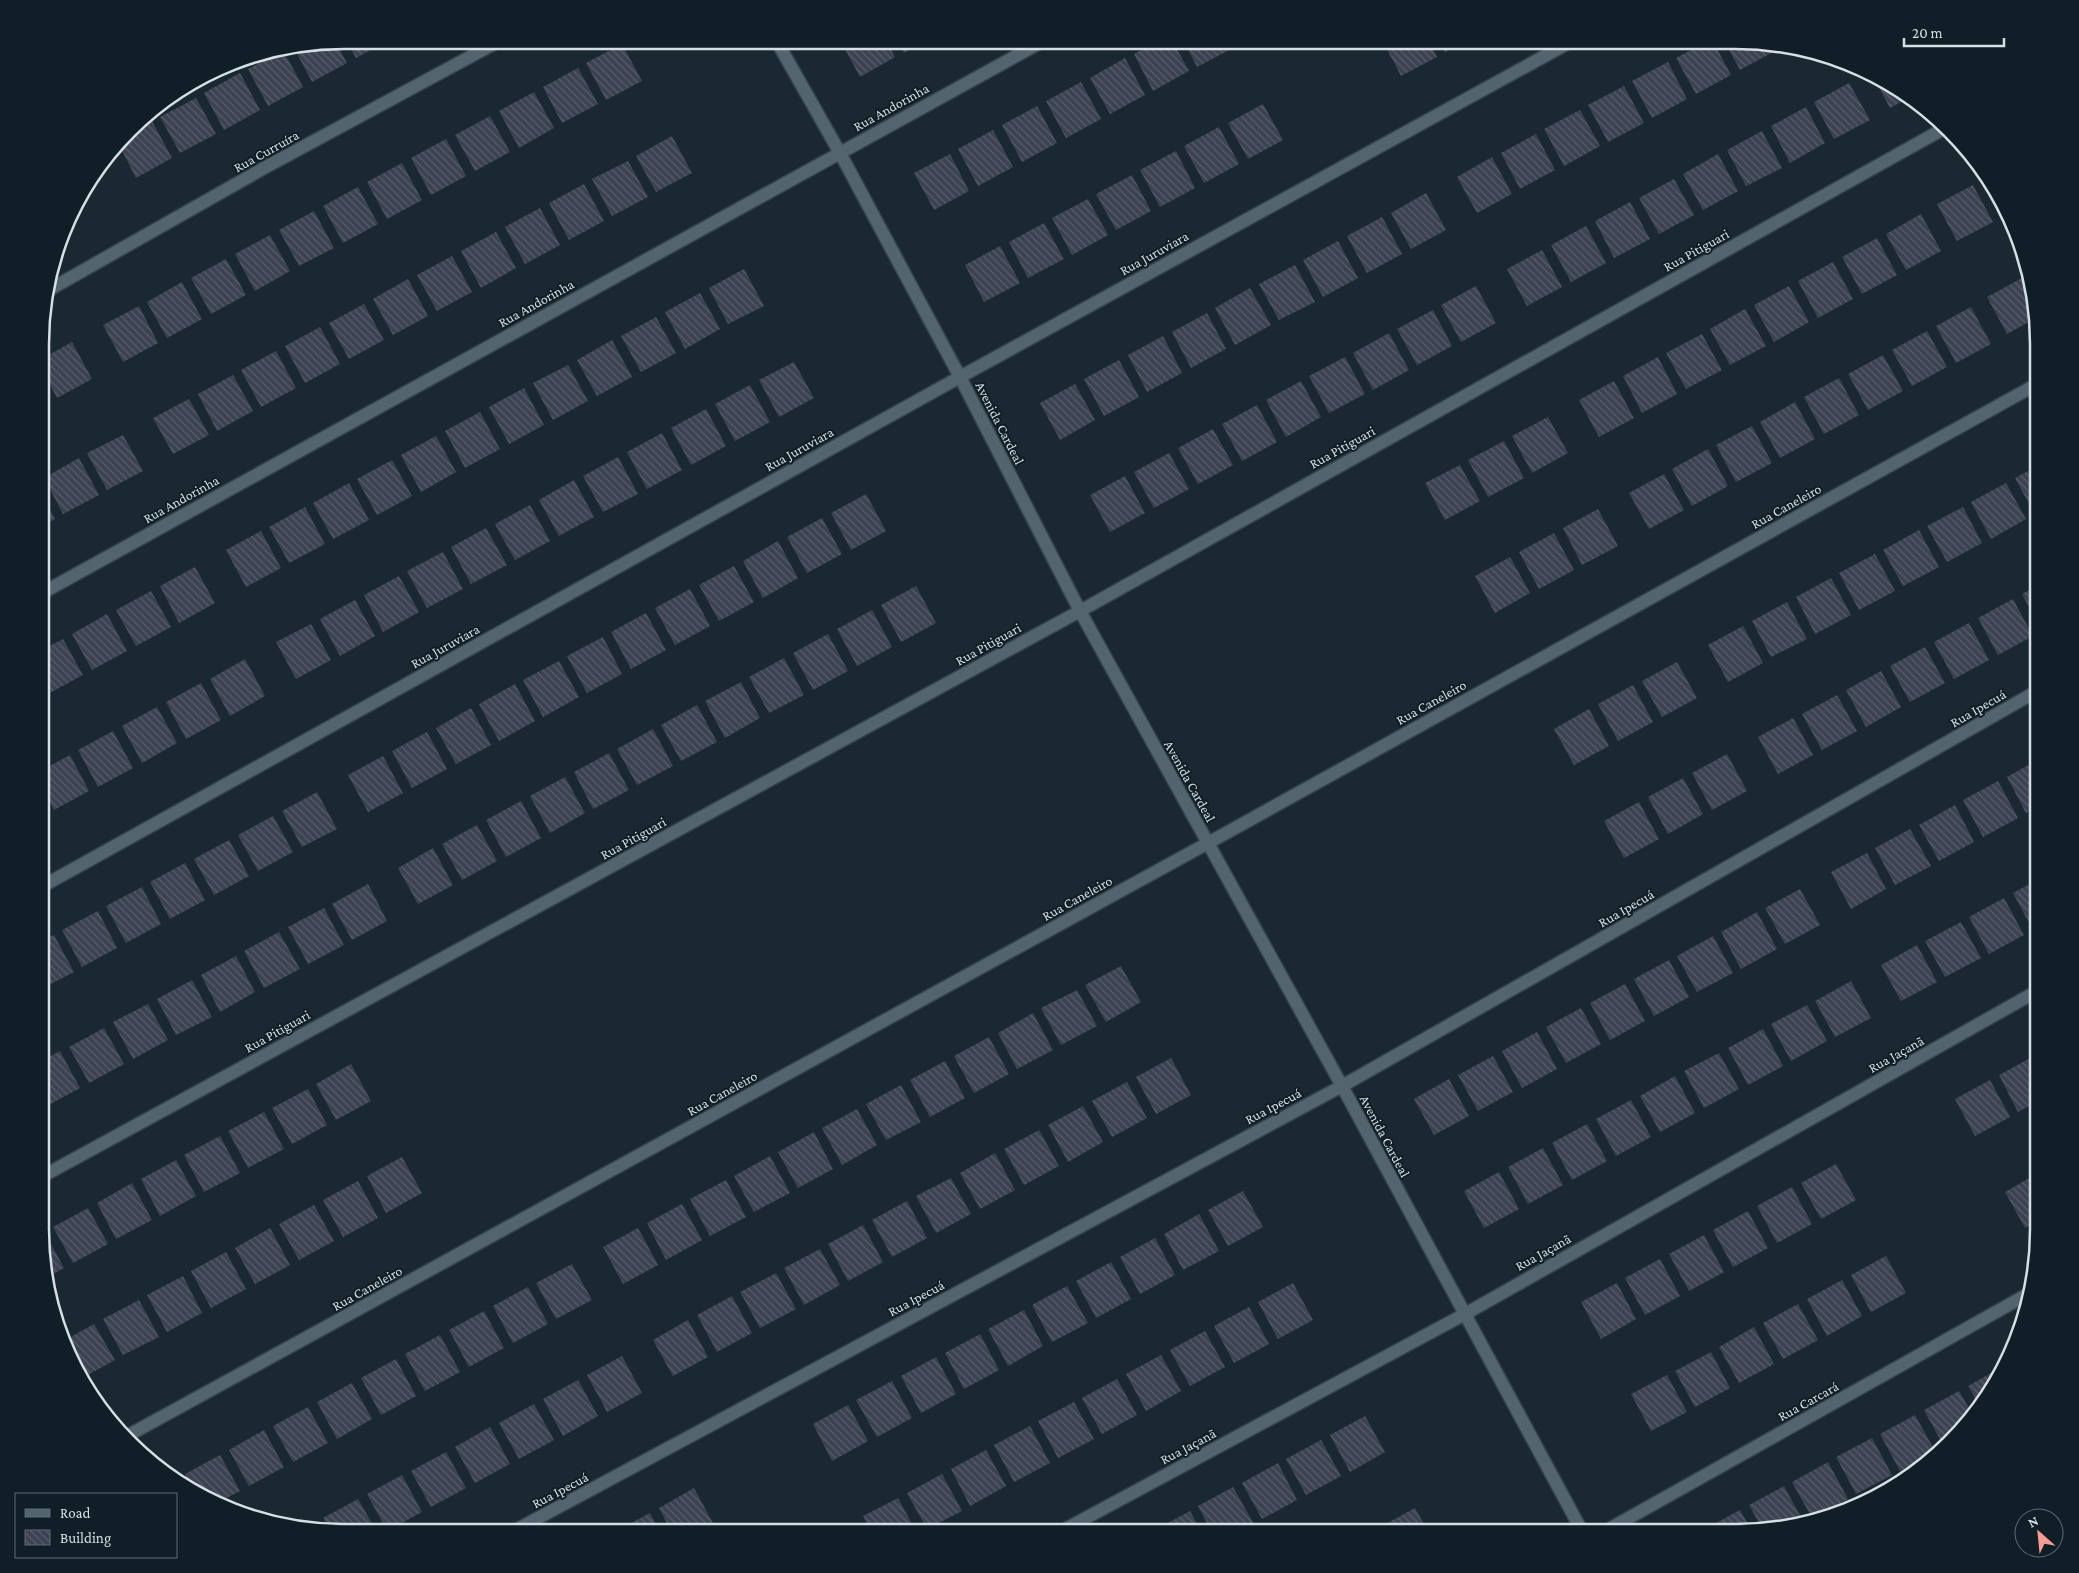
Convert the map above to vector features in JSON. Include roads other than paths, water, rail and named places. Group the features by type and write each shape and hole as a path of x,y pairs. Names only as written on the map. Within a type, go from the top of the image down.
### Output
{"street":[{"name":"Rua Curruíra","path":"54,287 264,168 484,49"},
{"name":"Avenida Cardeal","path":"781,49 840,152 960,377 1080,612 1342,1086 1578,1524"},
{"name":"Rua Andorinha","path":"49,589 1029,49"},
{"name":"Rua Juruviara","path":"49,883 1556,49"},
{"name":"Rua Pitiguari","path":"49,1173 1080,612 1940,131"},
{"name":"Rua Caneleiro","path":"131,1434 1208,843 2030,388"},
{"name":"Rua Ipecuá","path":"527,1524 1342,1086 2030,695"},
{"name":"Rua Jaçanã","path":"1075,1524 1465,1314 2030,995"},
{"name":"Rua Carcará","path":"1618,1524 2022,1297"}]}
